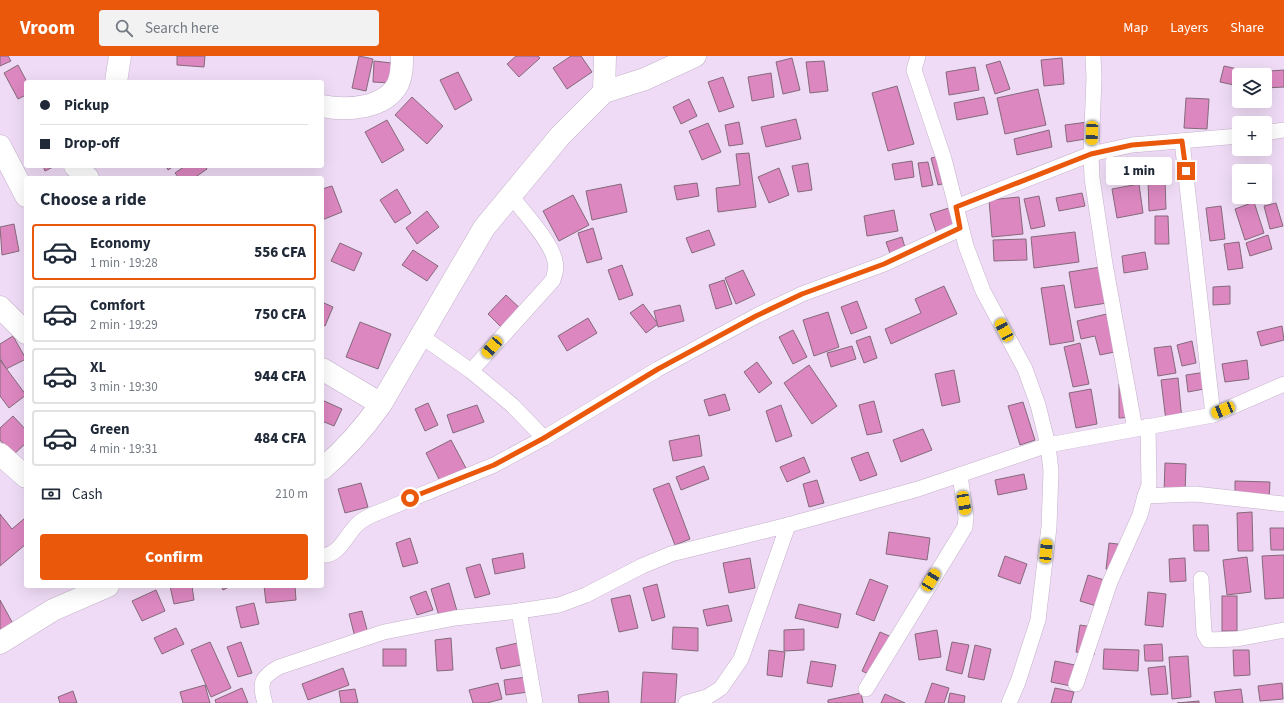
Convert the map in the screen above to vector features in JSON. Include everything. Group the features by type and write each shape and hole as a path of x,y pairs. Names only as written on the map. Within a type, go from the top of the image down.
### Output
{"street":[{"path":"116,80 120,56"},
{"path":"324,106 352,109 382,99 398,84 402,56"},
{"path":"604,92 605,56"},
{"path":"324,467 336,457 364,427 381,404 484,228 560,136 604,92 645,80 695,56"},
{"path":"0,146 24,192"},
{"path":"77,168 86,176"},
{"path":"0,307 24,331"},
{"path":"324,370 381,404"},
{"path":"3,462 24,477"},
{"path":"0,643 53,610 103,588"}],"lane":[{"path":"918,56 914,70 939,142 960,228 983,291 1025,369 1038,405 1048,445 1051,471 1049,527 1038,620 1018,682 1009,703"},
{"path":"1076,684 1110,582 1140,514 1148,485 1142,427 1105,264 1092,178 1093,56"},
{"path":"1272,131 1284,130"},
{"path":"956,207 1091,154 1132,145 1232,137"},
{"path":"1182,141 1213,414"},
{"path":"471,371 553,280 555,273 556,266 553,254 511,196"},
{"path":"324,555 330,554 337,550 355,526 372,515 494,465 544,438 658,369 756,316 802,294 884,264 960,228"},
{"path":"420,336 471,371 512,405 544,438"},
{"path":"265,703 262,682 266,674 279,667 384,632 455,618 519,611 559,604 586,595 642,566 671,554 788,525 918,489 1048,445 1213,414 1284,384"},
{"path":"866,689 965,527 966,517 960,475"},
{"path":"1145,496 1201,495 1284,504"},
{"path":"686,703 707,697 721,688 741,659 788,525"},
{"path":"1201,579 1204,633 1206,638 1212,640 1237,639 1284,630"},
{"path":"519,611 535,703"}],"building":[{"path":"0,56 8,56 11,61 0,66"},
{"path":"177,56 205,56 204,67 177,65"},
{"path":"359,56 373,59 366,91 352,88"},
{"path":"516,56 538,56 540,58 519,77 507,64"},
{"path":"571,56 581,56 592,72 567,89 553,68"},
{"path":"792,58 800,90 783,94 776,62"},
{"path":"1062,58 1064,84 1044,86 1041,60"},
{"path":"374,61 392,63 390,83 373,82"},
{"path":"824,61 828,91 810,93 806,62"},
{"path":"1000,61 1010,89 995,94 986,65"},
{"path":"18,65 26,80 24,80 24,96 18,99 4,73"},
{"path":"1224,66 1233,68 1232,85 1220,82"},
{"path":"975,67 979,90 949,95 946,72"},
{"path":"1284,70 1284,87 1272,88 1272,71"},
{"path":"458,72 472,100 455,110 440,80"},
{"path":"771,73 774,97 752,101 748,77"},
{"path":"723,77 734,107 719,112 708,82"},
{"path":"897,86 914,144 888,151 872,93"},
{"path":"1038,89 1046,125 1005,134 997,98"},
{"path":"412,97 443,126 427,144 395,115"},
{"path":"984,97 988,114 957,120 954,103"},
{"path":"1186,98 1209,99 1207,129 1184,128"},
{"path":"689,99 697,116 681,124 673,107"},
{"path":"796,119 801,139 766,147 761,127"},
{"path":"387,120 404,150 382,163 365,132"},
{"path":"1095,121 1098,137 1067,142 1065,125"},
{"path":"739,122 743,144 729,146 725,125"},
{"path":"708,123 721,152 702,160 689,131"},
{"path":"1049,130 1052,147 1017,155 1014,139"},
{"path":"749,153 756,207 718,212 716,188 740,185 736,154"},
{"path":"947,154 955,181 938,185 931,158"},
{"path":"912,161 914,177 895,180 892,164"},
{"path":"928,162 933,185 922,187 918,163"},
{"path":"808,163 812,190 798,192 792,166"},
{"path":"44,168 51,168 45,171"},
{"path":"182,168 207,169 197,176 177,176 175,173"},
{"path":"779,168 789,195 769,203 758,177"},
{"path":"1165,180 1166,209 1149,211 1148,181"},
{"path":"697,183 699,196 677,200 674,186"},
{"path":"621,184 627,212 592,220 586,191"},
{"path":"1139,184 1143,213 1117,218 1112,189"},
{"path":"332,186 342,212 324,219 324,188"},
{"path":"397,189 411,213 395,223 380,200"},
{"path":"1082,193 1085,206 1059,211 1056,198"},
{"path":"573,195 589,225 559,241 543,211"},
{"path":"1039,196 1045,226 1031,229 1024,199"},
{"path":"1019,197 1023,234 992,237 989,200"},
{"path":"1276,203 1283,226 1270,229 1264,206"},
{"path":"1249,204 1255,204 1264,233 1245,240 1235,209"},
{"path":"955,206 964,232 939,241 930,214"},
{"path":"1221,206 1225,239 1210,241 1206,208"},
{"path":"894,210 898,231 867,236 864,216"},
{"path":"427,211 439,227 417,244 406,228"},
{"path":"1155,216 1168,216 1169,244 1155,244"},
{"path":"14,224 19,251 2,255 0,227"},
{"path":"593,228 602,259 587,263 578,233"},
{"path":"709,230 715,245 692,253 686,238"},
{"path":"1075,232 1079,262 1034,268 1031,237"},
{"path":"1268,235 1272,249 1250,256 1246,243"},
{"path":"902,237 908,258 893,262 886,242"},
{"path":"1026,239 1027,260 994,261 993,240"},
{"path":"1239,242 1243,268 1228,270 1224,244"},
{"path":"340,243 362,253 354,271 331,261"},
{"path":"413,250 438,266 427,281 402,265"},
{"path":"1145,252 1148,269 1124,273 1122,256"},
{"path":"622,265 633,295 619,300 608,270"},
{"path":"1101,267 1107,303 1075,308 1069,272"},
{"path":"743,270 755,295 736,304 725,278"},
{"path":"724,280 732,304 716,309 709,285"},
{"path":"1064,285 1074,341 1050,345 1041,288"},
{"path":"944,286 957,314 891,344 885,329 921,313 915,299"},
{"path":"1230,286 1230,304 1213,305 1213,287"},
{"path":"506,295 525,313 507,333 488,314"},
{"path":"857,301 867,328 851,334 841,307"},
{"path":"324,303 333,307 325,326 324,325"},
{"path":"643,304 658,324 646,333 630,313"},
{"path":"680,305 684,321 658,327 654,311"},
{"path":"828,312 839,347 814,356 803,320"},
{"path":"1115,312 1124,350 1100,355 1095,336 1081,339 1077,321"},
{"path":"588,318 597,333 567,351 558,336"},
{"path":"360,322 391,334 378,369 346,357"},
{"path":"1282,326 1284,340 1261,346 1257,332"},
{"path":"793,330 807,357 793,364 779,337"},
{"path":"13,336 24,355 24,360 6,369 0,358 0,344"},
{"path":"870,336 877,358 864,363 856,341"},
{"path":"1192,341 1196,363 1182,366 1177,345"},
{"path":"1080,343 1089,384 1073,387 1064,347"},
{"path":"852,346 856,359 831,367 827,353"},
{"path":"1171,346 1176,373 1158,376 1154,348"},
{"path":"0,360 24,392 24,397 9,408 0,396"},
{"path":"1247,360 1249,379 1225,382 1222,364"},
{"path":"757,362 772,383 759,393 744,372"},
{"path":"809,365 837,406 812,424 784,383"},
{"path":"954,370 960,402 942,406 935,374"},
{"path":"1213,371 1215,387 1188,392 1186,375"},
{"path":"1178,378 1182,420 1166,421 1161,380"},
{"path":"1119,384 1134,384 1135,417 1119,418"},
{"path":"1091,389 1097,424 1076,428 1069,393"},
{"path":"725,394 730,410 709,416 704,400"},
{"path":"324,401 342,409 334,426 324,422"},
{"path":"874,401 882,432 867,435 859,405"},
{"path":"1023,402 1035,440 1020,445 1008,406"},
{"path":"428,403 438,425 425,431 415,409"},
{"path":"477,405 484,422 453,433 447,415"},
{"path":"781,405 792,436 776,442 766,411"},
{"path":"13,416 24,428 24,445 13,455 0,440 0,428"},
{"path":"923,429 932,450 901,462 893,440"},
{"path":"699,435 702,456 673,461 669,441"},
{"path":"451,440 468,472 442,485 426,453"},
{"path":"868,452 877,475 860,481 851,458"},
{"path":"804,457 810,472 787,482 780,467"},
{"path":"1165,463 1186,464 1185,494 1164,493"},
{"path":"704,466 709,479 681,490 676,477"},
{"path":"1024,474 1027,489 998,495 995,480"},
{"path":"817,480 824,503 809,507 803,484"},
{"path":"1235,481 1270,482 1269,500 1235,499"},
{"path":"361,483 368,507 345,513 338,489"},
{"path":"669,483 690,539 675,545 653,489"},
{"path":"1252,512 1253,551 1238,551 1237,513"},
{"path":"0,514 12,529 24,519 24,546 0,566"},
{"path":"1193,525 1208,525 1209,551 1194,551"},
{"path":"1270,528 1284,528 1284,550 1271,550"},
{"path":"889,532 930,538 927,560 886,554"},
{"path":"410,538 418,563 403,567 396,543"},
{"path":"1109,543 1126,545 1123,571 1106,569"},
{"path":"523,553 525,568 495,574 492,559"},
{"path":"1284,555 1284,598 1265,599 1262,556"},
{"path":"1005,556 1027,564 1020,584 998,576"},
{"path":"1247,557 1251,592 1227,595 1223,560"},
{"path":"750,558 755,588 729,593 723,563"},
{"path":"1185,558 1186,581 1170,582 1169,559"},
{"path":"480,564 490,594 475,598 466,568"},
{"path":"1088,575 1114,583 1106,609 1080,601"},
{"path":"870,579 888,586 874,621 856,614"},
{"path":"449,583 457,611 439,616 431,589"},
{"path":"657,584 665,617 652,621 643,588"},
{"path":"170,588 192,588 194,600 174,604"},
{"path":"264,588 295,588 296,600 266,603"},
{"path":"156,590 165,611 142,621 132,601"},
{"path":"426,591 433,610 417,615 410,597"},
{"path":"1148,592 1166,594 1163,627 1145,625"},
{"path":"630,595 638,628 619,632 611,599"},
{"path":"1222,596 1237,596 1237,631 1222,631"},
{"path":"0,600 17,631 0,636"},
{"path":"254,603 259,624 241,628 236,607"},
{"path":"799,604 841,614 838,628 795,618"},
{"path":"728,605 732,621 707,626 703,610"},
{"path":"362,611 369,637 356,641 349,614"},
{"path":"1080,625 1098,628 1094,655 1076,652"},
{"path":"673,627 698,628 698,651 672,649"},
{"path":"176,628 184,644 162,654 154,638"},
{"path":"804,629 804,650 784,651 784,630"},
{"path":"937,630 941,657 919,660 915,634"},
{"path":"880,632 896,639 877,678 862,671"},
{"path":"451,638 453,670 437,671 435,640"},
{"path":"526,641 531,663 501,669 496,648"},
{"path":"210,642 231,688 211,697 191,650"},
{"path":"241,642 252,673 238,677 227,647"},
{"path":"952,642 969,645 962,674 946,670"},
{"path":"1162,644 1163,661 1145,661 1144,645"},
{"path":"975,645 991,649 984,680 968,677"},
{"path":"383,649 406,649 406,666 383,666"},
{"path":"1104,649 1139,650 1138,671 1103,669"},
{"path":"769,650 785,652 782,677 767,675"},
{"path":"1233,650 1249,650 1250,675 1234,676"},
{"path":"1188,656 1191,697 1172,699 1169,657"},
{"path":"811,661 836,665 832,687 807,683"},
{"path":"1055,661 1085,667 1081,688 1051,682"},
{"path":"1165,666 1168,694 1151,695 1148,668"},
{"path":"343,668 349,685 308,700 302,684"},
{"path":"643,672 677,674 675,703 641,703"},
{"path":"534,676 536,691 506,695 504,680"},
{"path":"498,683 502,699 487,703 473,703 469,690"},
{"path":"932,683 949,688 944,703 925,703"},
{"path":"1282,683 1283,699 1260,701 1258,686"},
{"path":"205,685 210,703 183,703 180,692"},
{"path":"242,688 248,703 216,703 215,700"},
{"path":"1055,688 1074,692 1071,703 1051,703"},
{"path":"355,689 358,703 341,703 339,691"},
{"path":"1241,689 1243,703 1216,703 1214,692"},
{"path":"73,691 77,703 60,703 58,697"},
{"path":"608,691 609,703 579,703 578,695"},
{"path":"861,693 863,703 828,703 828,700"},
{"path":"950,693 965,696 964,703 948,703"},
{"path":"885,694 905,703 881,703"},
{"path":"1199,701 1199,703 1177,703"}],"route":[{"path":"410,498 494,465 544,438 658,369 706,345 756,316 802,294 884,264 960,228 956,207 1091,154 1132,145 1182,141 1186,171"}]}
